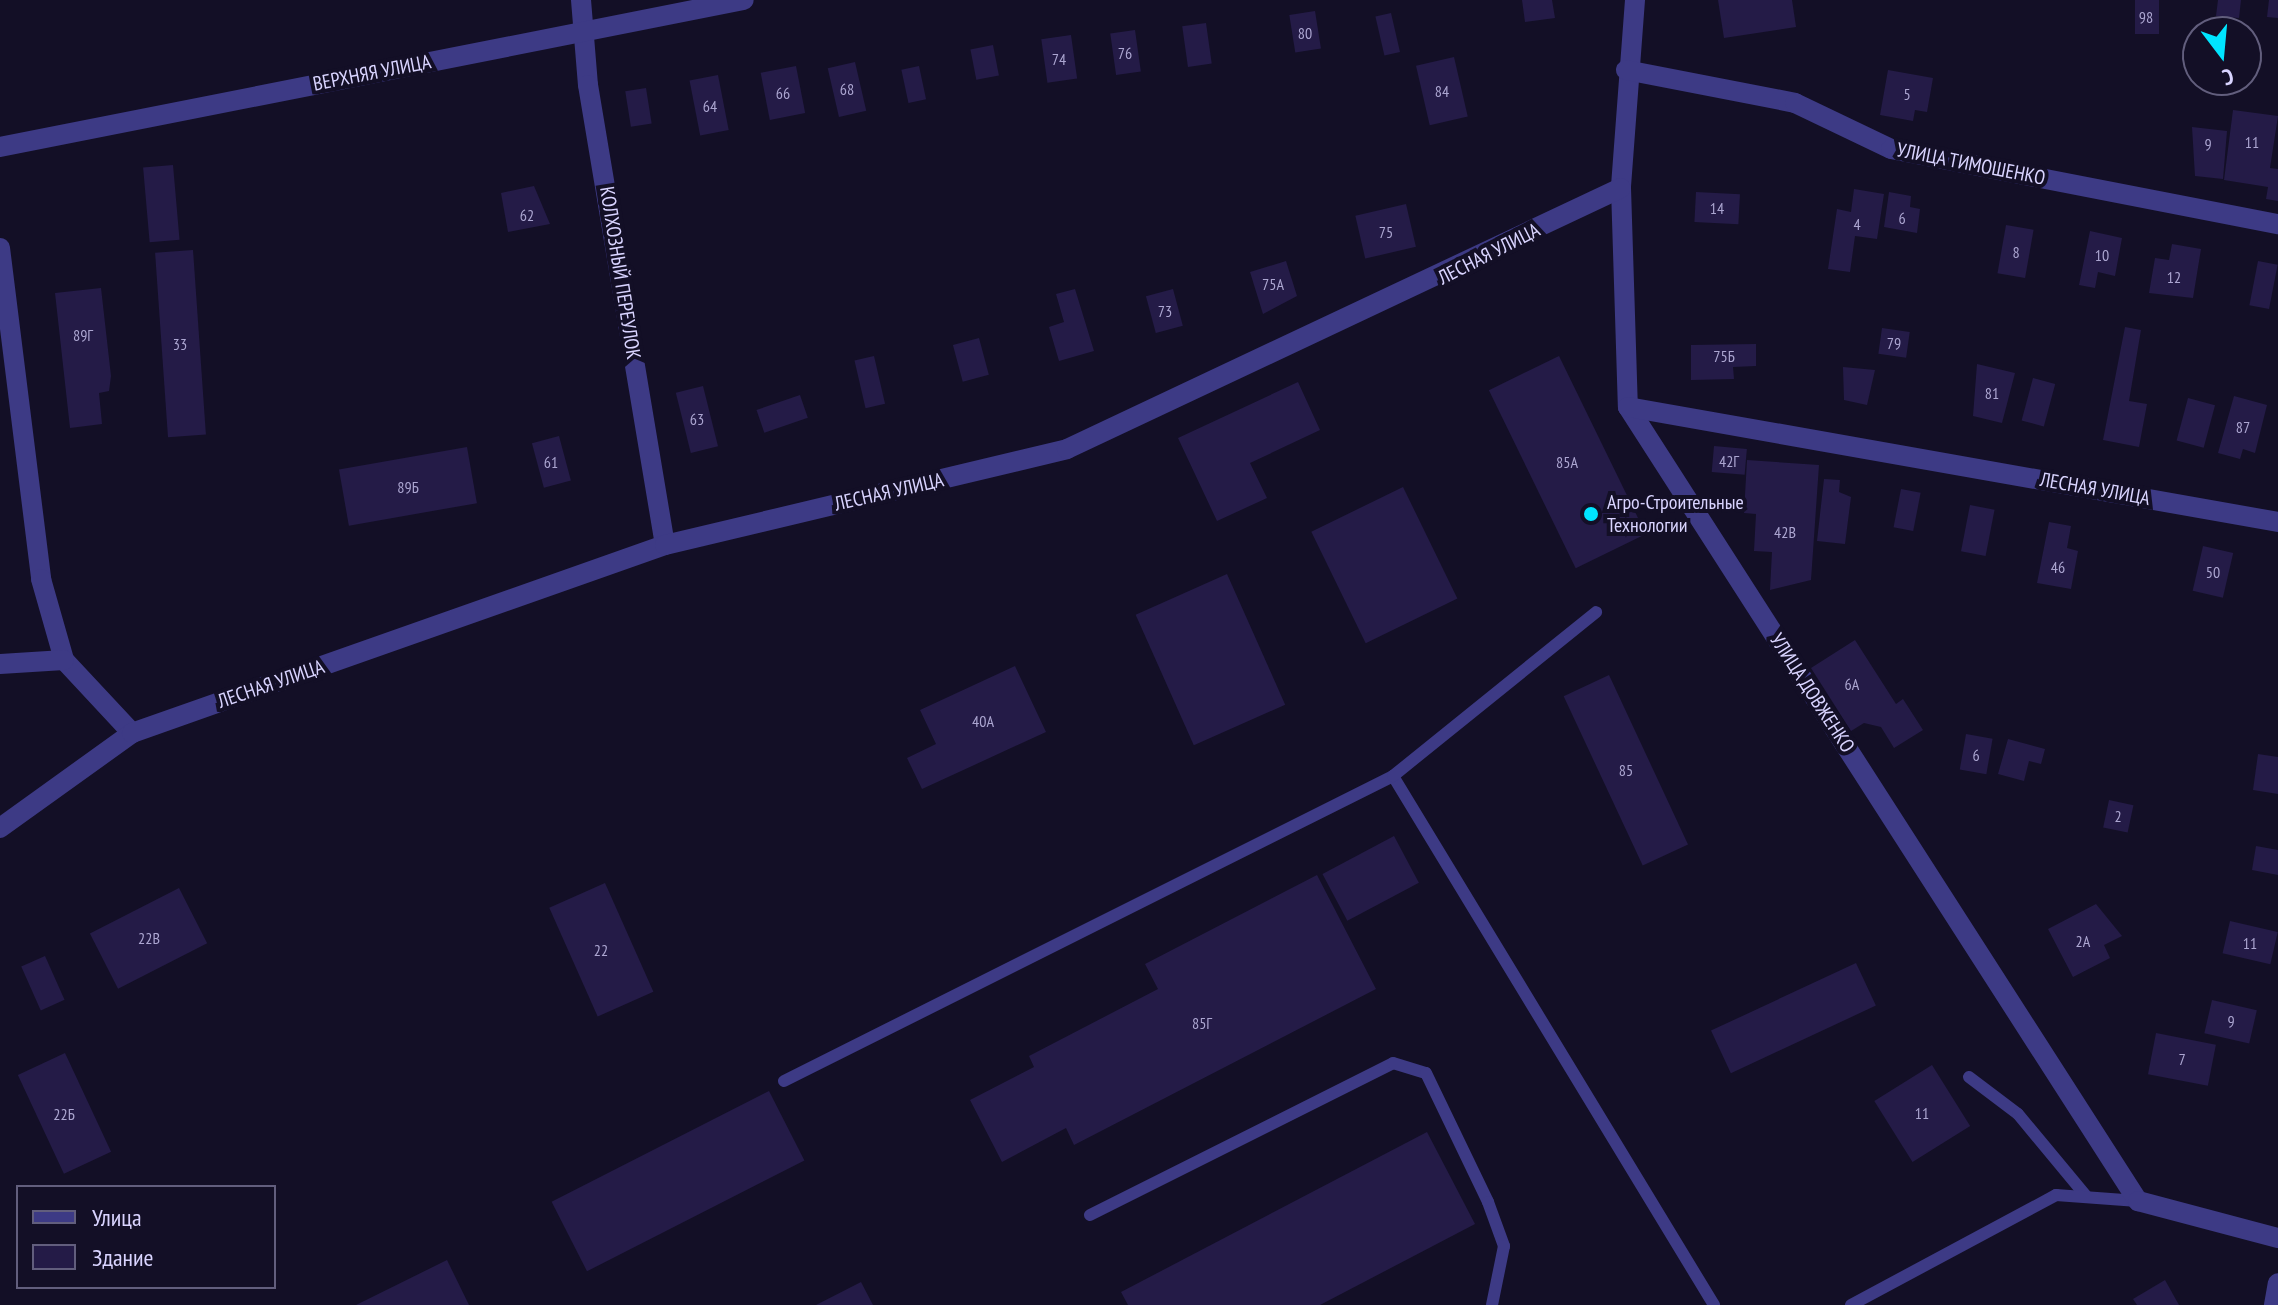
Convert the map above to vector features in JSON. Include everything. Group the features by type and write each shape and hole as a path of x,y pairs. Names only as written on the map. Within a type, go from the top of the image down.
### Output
{"street":[{"name":"КОЛХОЗНЫЙ ПЕРЕУЛОК","path":"581,0 583,31 665,545"},
{"name":"ВЕРХНЯЯ УЛИЦА","path":"0,147 744,0"},
{"path":"1628,407 1621,188 1626,70 1635,0"},
{"name":"УЛИЦА ТИМОШЕНКО","path":"1626,70 1795,103 1891,149 2278,224"},
{"name":"ЛЕСНАЯ УЛИЦА","path":"0,828 132,733 665,545 1067,449 1621,188"},
{"path":"0,248 41,579 64,660 132,733"},
{"name":"ЛЕСНАЯ УЛИЦА","path":"1628,407 2278,522"},
{"name":"УЛИЦА ДОВЖЕНКО","path":"1628,407 2138,1201"},
{"path":"0,664 64,660"},
{"path":"2138,1201 2278,1238"},
{"path":"2274,1305 2278,1283"}],"lane":[{"path":"784,1081 1393,776 1596,612"},
{"path":"1393,776 1714,1305"},
{"path":"1090,1215 1393,1063 1426,1073 1488,1202 1504,1246 1492,1305"},
{"path":"1969,1077 2018,1114 2087,1197"},
{"path":"1851,1305 2056,1195 2138,1201"}],"building":[{"path":"1522,0 1552,0 1555,18 1525,22"},
{"path":"1718,0 1792,0 1796,27 1724,38"},
{"path":"2135,0 2159,0 2159,34 2135,34"},
{"path":"2218,0 2241,0 2239,16 2216,16"},
{"path":"2269,0 2278,0 2278,18 2267,17"},
{"path":"1315,11 1321,49 1295,53 1289,15"},
{"path":"1391,13 1400,52 1384,56 1375,17"},
{"path":"1206,23 1212,64 1188,67 1182,26"},
{"path":"1135,30 1141,72 1116,75 1110,33"},
{"path":"1071,35 1077,79 1047,83 1041,39"},
{"path":"993,45 999,75 976,80 970,49"},
{"path":"1454,57 1468,116 1430,125 1416,66"},
{"path":"855,62 866,111 839,117 828,68"},
{"path":"796,66 805,113 770,120 761,73"},
{"path":"919,66 926,99 908,103 901,70"},
{"path":"1888,70 1933,78 1927,112 1915,110 1913,121 1880,115"},
{"path":"718,75 729,130 700,136 690,81"},
{"path":"646,88 652,124 631,127 625,91"},
{"path":"2233,110 2278,116 2270,168 2278,169 2278,201 2266,199 2268,187 2224,180"},
{"path":"2192,127 2227,131 2223,179 2195,176"},
{"path":"173,165 180,240 150,242 143,168"},
{"path":"534,186 550,224 508,232 501,193"},
{"path":"1854,189 1884,194 1877,239 1855,236 1850,272 1828,269 1837,209 1851,212"},
{"path":"1696,192 1740,194 1738,224 1694,222"},
{"path":"1889,192 1911,196 1910,207 1920,209 1917,233 1884,227"},
{"path":"1406,204 1416,247 1365,259 1355,216"},
{"path":"2006,225 2034,230 2025,278 1997,273"},
{"path":"2090,231 2122,238 2115,276 2098,272 2095,288 2079,285"},
{"path":"2172,244 2201,249 2193,298 2149,293 2155,258 2169,260"},
{"path":"193,250 206,435 168,437 155,253"},
{"path":"1286,261 1297,296 1263,314 1250,272"},
{"path":"2258,261 2278,265 2269,309 2249,305"},
{"path":"101,288 111,376 109,391 99,393 102,424 70,428 55,293"},
{"path":"1075,289 1094,351 1059,361 1049,327 1064,322 1056,294"},
{"path":"1173,289 1183,326 1156,333 1146,296"},
{"path":"2125,327 2141,330 2129,401 2147,404 2139,447 2103,440"},
{"path":"1882,328 1910,332 1906,358 1878,354"},
{"path":"979,338 989,375 963,382 953,345"},
{"path":"1756,344 1756,366 1733,367 1734,379 1691,380 1691,345"},
{"path":"874,356 885,404 866,408 855,360"},
{"path":"1559,356 1646,534 1576,568 1489,390"},
{"path":"1977,364 2015,373 2002,423 1973,416"},
{"path":"1843,367 1875,370 1867,405 1844,400"},
{"path":"2033,378 2055,384 2044,426 2022,421"},
{"path":"1298,382 1320,430 1250,463 1267,498 1217,521 1178,438"},
{"path":"703,386 718,446 691,453 676,393"},
{"path":"800,395 808,418 764,433 757,410"},
{"path":"2234,396 2267,405 2255,453 2243,449 2240,459 2218,453"},
{"path":"2188,398 2215,405 2204,448 2177,441"},
{"path":"559,436 571,480 544,488 532,443"},
{"path":"1714,446 1747,449 1745,475 1712,472"},
{"path":"467,447 477,503 349,526 339,470"},
{"path":"1747,460 1819,465 1811,580 1770,590 1772,552 1754,551 1756,514 1744,513"},
{"path":"1824,479 1840,480 1839,492 1851,497 1845,544 1817,541"},
{"path":"1403,487 1457,598 1366,643 1311,532"},
{"path":"1901,489 1921,493 1913,531 1894,527"},
{"path":"1970,505 1995,510 1986,556 1961,551"},
{"path":"2049,522 2071,526 2067,548 2078,551 2071,589 2037,583"},
{"path":"2203,546 2233,553 2223,598 2193,591"},
{"path":"1227,574 1285,705 1194,745 1136,615"},
{"path":"1855,640 1896,704 1903,699 1923,730 1894,748 1881,727 1864,723 1851,731 1811,668"},
{"path":"1015,666 1046,732 922,789 907,758 936,744 920,710"},
{"path":"1609,675 1688,844 1643,866 1564,696"},
{"path":"1966,734 1993,739 1986,774 1960,769"},
{"path":"2008,739 2045,749 2041,764 2029,761 2024,781 1998,774"},
{"path":"2258,754 2278,757 2278,794 2253,790"},
{"path":"2109,800 2133,805 2128,833 2103,827"},
{"path":"1394,836 1419,883 1347,921 1322,874"},
{"path":"2256,846 2278,850 2278,875 2252,870"},
{"path":"1317,875 1376,989 1074,1145 1066,1128 1002,1162 970,1100 1034,1067 1029,1056 1158,989 1145,964"},
{"path":"605,883 653,992 598,1017 549,908"},
{"path":"179,888 207,943 118,989 90,933"},
{"path":"2096,904 2122,936 2104,945 2110,958 2073,977 2048,929"},
{"path":"2230,921 2278,932 2270,964 2223,953"},
{"path":"45,956 65,1000 41,1010 21,967"},
{"path":"1856,963 1876,1006 1731,1073 1711,1031"},
{"path":"2212,1000 2257,1010 2249,1043 2204,1033"},
{"path":"2156,1033 2216,1045 2208,1086 2148,1074"},
{"path":"65,1053 111,1152 64,1174 18,1075"},
{"path":"1932,1065 1970,1126 1912,1162 1874,1101"},
{"path":"769,1091 804,1160 587,1271 552,1202"},
{"path":"1427,1132 1475,1224 1320,1305 1128,1305 1121,1292"},
{"path":"447,1260 469,1305 356,1305"},
{"path":"2165,1280 2179,1305 2137,1305 2133,1299"},
{"path":"861,1282 873,1305 816,1305"}],"place":[{"name":"Агро-Строительные Технологии","path":"1591,514"}]}
